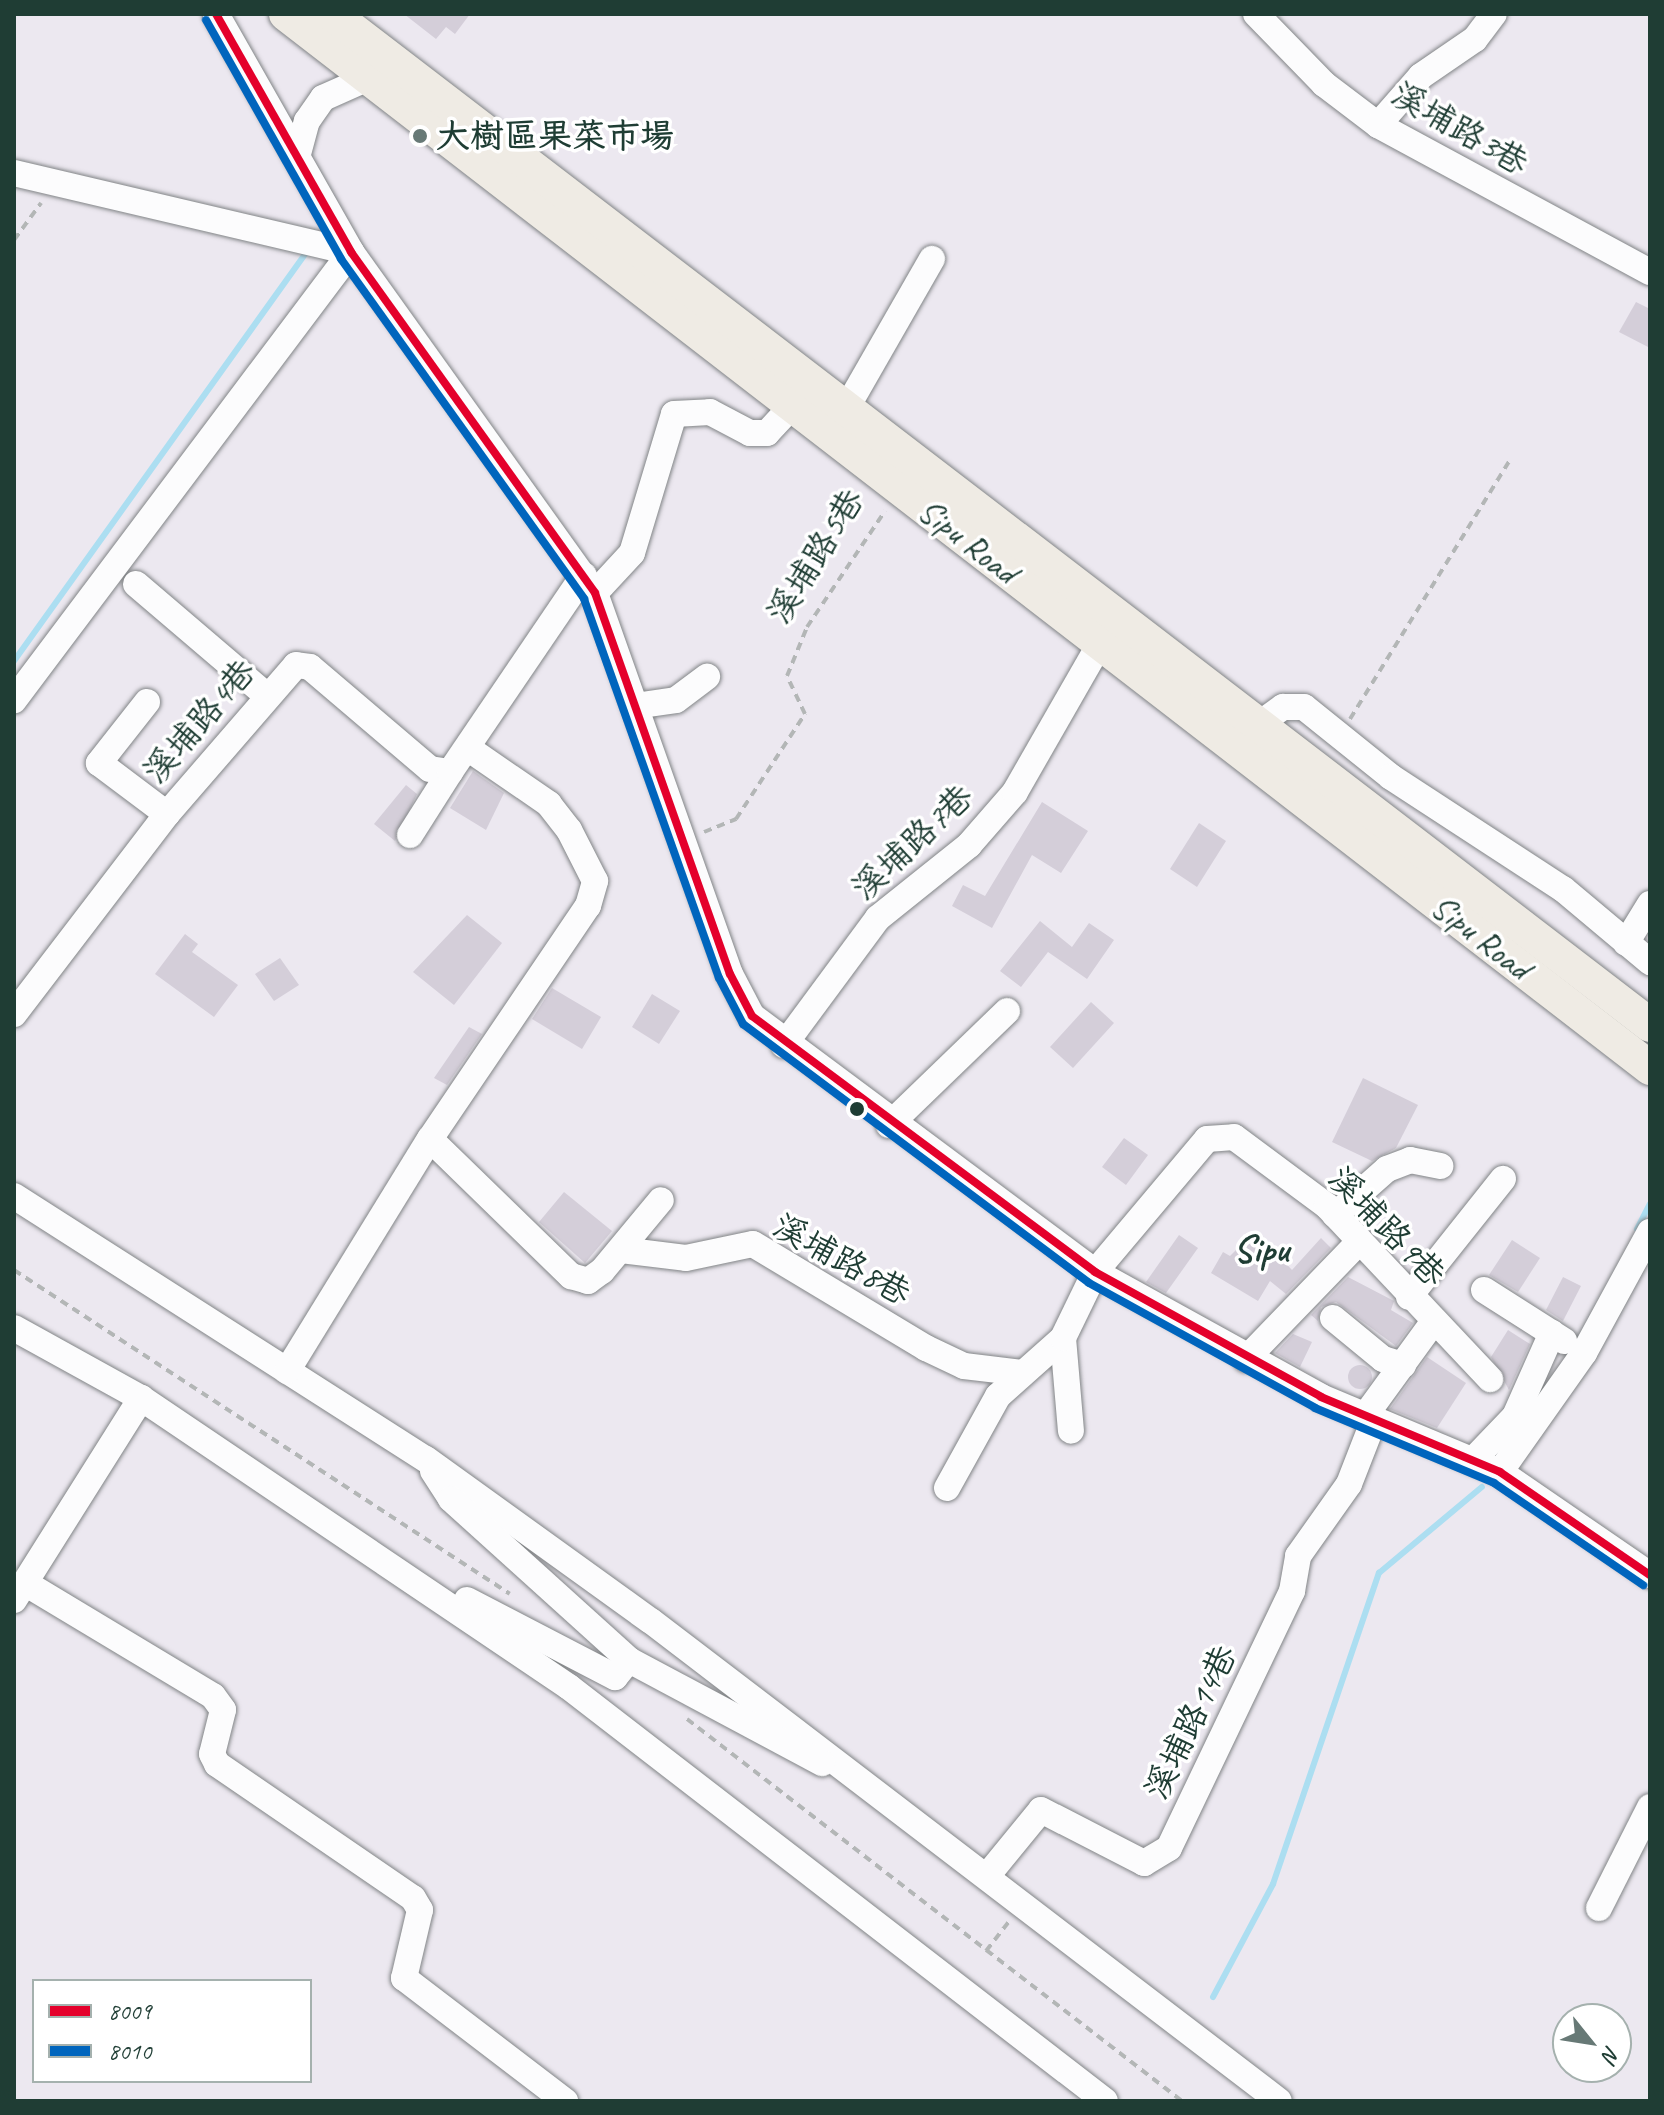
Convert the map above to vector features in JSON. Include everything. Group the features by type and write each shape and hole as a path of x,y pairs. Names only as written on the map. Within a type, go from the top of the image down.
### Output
{"main road":[{"name":"Sipu Road","path":"286,14 1650,1068"},
{"name":"Sipu Road","path":"332,14 1650,1025"}],"street":[{"path":"216,14 351,252 589,584 730,974 752,1016 784,1045 889,1125 1095,1272 1246,1359 1370,1418 1500,1472 1650,1575"},
{"name":"溪埔路3巷","path":"1256,14 1324,84 1378,125 1650,272"},
{"path":"1378,125 1421,76 1493,15"},
{"path":"298,154 307,121 323,98 368,78"},
{"path":"14,173 351,252"},
{"path":"14,700 351,252"},
{"path":"846,409 932,259"},
{"path":"410,835 450,772 589,584 632,553 674,414 710,412 750,433 767,433 793,405"},
{"path":"136,584 266,695"},
{"name":"溪埔路7巷","path":"784,1045 878,918 969,845 1015,792 1101,642"},
{"name":"溪埔路4巷","path":"14,1014 167,814 266,695 296,665 310,667 430,769 450,772"},
{"path":"635,706 676,700 707,677"},
{"path":"147,702 99,763 167,814"},
{"path":"1258,725 1283,707 1304,707 1339,738 1563,889 1650,962"},
{"path":"287,1371 430,1139 581,925 595,881 549,804 469,749"},
{"path":"1626,943 1650,904"},
{"path":"889,1125 1007,1011"},
{"name":"溪埔路9巷","path":"1063,1338 1095,1272 1207,1139 1234,1137 1335,1215 1431,1325 1490,1379"},
{"path":"430,1139 571,1276 588,1281 621,1250 661,1200"},
{"path":"1335,1215 1387,1169 1410,1160 1440,1166"},
{"path":"1409,1297 1503,1179"},
{"path":"14,1196 426,1459 1023,1903 1279,2101"},
{"path":"1473,1460 1515,1416 1568,1343 1642,1270 1650,1232"},
{"path":"1246,1359 1360,1241"},
{"name":"溪埔路8巷","path":"621,1250 686,1258 753,1244 926,1348 964,1366 1022,1373"},
{"path":"1484,1290 1568,1343"},
{"path":"1333,1318 1383,1359 1403,1365"},
{"path":"1370,1418 1431,1325"},
{"path":"14,1328 141,1398 569,1687 1105,2101"},
{"path":"947,1488 998,1396 1063,1338"},
{"path":"1063,1338 1071,1431"},
{"path":"1500,1472 1568,1343"},
{"path":"141,1398 20,1592 213,1696 223,1710 212,1754 217,1764 413,1898 420,1910 404,1978 565,2101"},
{"name":"溪埔路14巷","path":"987,1876 1041,1810 1144,1863 1169,1848 1292,1591 1298,1556 1349,1484 1370,1418"},
{"path":"426,1459 451,1499 629,1660 788,1751 848,1773"},
{"path":"395,1567 615,1677 629,1660"},
{"path":"1599,1908 1650,1807"}],"path":[{"path":"14,240 57,182"},
{"path":"1339,738 1511,458"},
{"name":"溪埔路5巷","path":"683,840 736,819 805,714 787,676 807,627 900,489"},
{"path":"986,1951 1023,1903"}],"building":[{"path":"404,14 470,14 455,34 446,27 436,39"},
{"path":"1636,302 1650,309 1650,348 1619,332"},
{"path":"473,771 504,793 486,830 450,808"},
{"path":"406,785 417,794 395,841 374,824"},
{"path":"1042,802 1088,831 1061,873 1032,855 992,928 952,906 963,885 985,896"},
{"path":"1199,823 1226,841 1197,887 1170,869"},
{"path":"467,915 502,943 454,1005 413,972"},
{"path":"1040,921 1072,947 1089,923 1114,940 1087,979 1048,952 1021,987 1000,971"},
{"path":"185,934 198,944 192,952 238,985 214,1017 155,974"},
{"path":"280,958 299,985 274,1001 255,974"},
{"path":"552,988 601,1017 582,1049 532,1019"},
{"path":"652,994 680,1011 659,1044 632,1027"},
{"path":"1091,1002 1114,1023 1073,1068 1050,1047"},
{"path":"469,1027 482,1034 447,1085 434,1078"},
{"path":"1363,1078 1418,1105 1396,1148 1372,1161 1332,1142"},
{"path":"1124,1138 1148,1155 1126,1185 1102,1167"},
{"path":"564,1192 612,1231 585,1263 539,1222"},
{"path":"1255,1231 1292,1270 1321,1238 1331,1248 1286,1294 1270,1281 1258,1301 1211,1273 1223,1252 1230,1256"},
{"path":"1179,1235 1198,1248 1166,1293 1146,1282"},
{"path":"1512,1240 1540,1258 1518,1292 1489,1275"},
{"path":"1348,1277 1394,1301 1391,1310 1413,1323 1396,1346 1336,1302 1321,1307 1318,1321 1311,1315"},
{"path":"1563,1277 1581,1286 1563,1321 1546,1310"},
{"path":"1508,1330 1530,1344 1509,1390 1491,1357"},
{"path":"1293,1334 1312,1342 1300,1367 1275,1353"},
{"path":"1427,1357 1466,1383 1437,1428 1390,1409"},
{"path":"1360,1365 1369,1368 1372,1377 1369,1386 1360,1389 1351,1386 1348,1377 1351,1368"}],"waterway":[{"path":"14,661 308,250"},
{"path":"1637,1229 1650,1204"},
{"path":"1213,1997 1273,1884 1379,1573 1482,1487"}],"transit line":[{"name":"8009","path":"216,14 351,252 595,593 730,974 752,1016 1095,1272 1321,1397 1500,1472 1650,1575"},
{"name":"8010","path":"206,20 341,259 584,599 719,978 743,1024 1089,1283 1315,1408 1494,1483 1643,1585"}],"place":[{"name":"大樹區果菜市場","path":"420,136"}],"district":[{"name":"Sipu","path":"1261,1250"}]}
